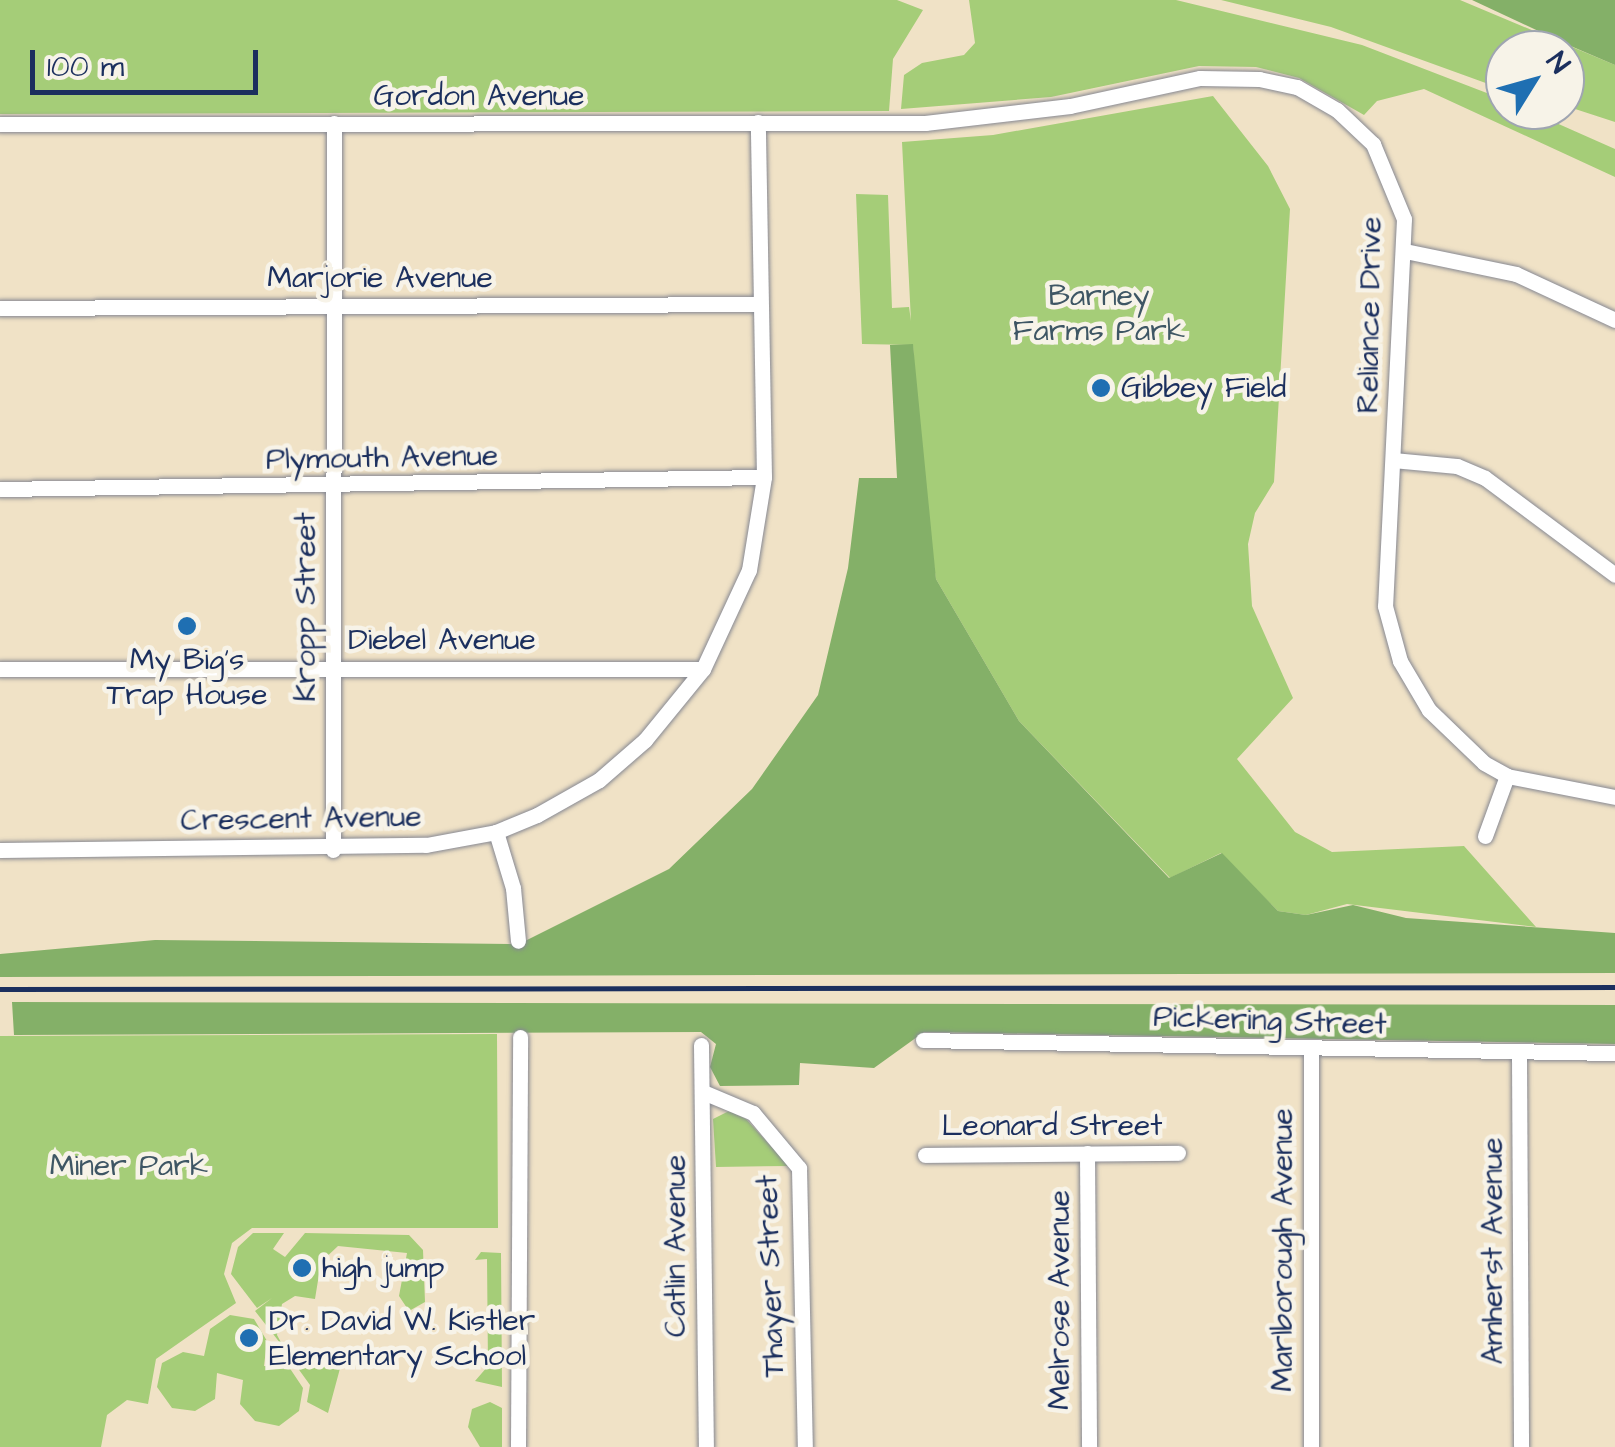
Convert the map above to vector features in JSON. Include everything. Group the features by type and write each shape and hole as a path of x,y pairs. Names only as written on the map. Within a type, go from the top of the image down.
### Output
{"street":[{"name":"Reliance Drive","path":"898,124 1014,114 1200,78 1278,82 1337,110 1373,144 1396,190 1405,251 1386,606 1400,661 1449,732 1507,776 1615,797"},
{"name":"Crescent Avenue","path":"0,850 333,850 426,845 496,832 600,780 645,740 703,669 749,570 764,477 758,122"},
{"name":"Gordon Avenue","path":"0,124 898,124"},
{"name":"Kropp Street","path":"333,850 334,124"},
{"path":"1405,251 1516,274 1615,320"},
{"name":"Marjorie Avenue","path":"0,308 759,304"},
{"path":"1393,460 1457,466 1484,478 1615,575"},
{"name":"Plymouth Avenue","path":"0,489 333,487 764,477"},
{"name":"Diebel Avenue","path":"0,670 703,669"},
{"path":"1485,836 1507,776"},
{"path":"496,832 513,888 518,941"},
{"path":"518,1447 520,1036"},
{"name":"Pickering Street","path":"923,1040 1082,1040 1311,1052 1615,1053"},
{"name":"Catlin Avenue","path":"701,1044 706,1447"},
{"name":"Marlborough Avenue","path":"1311,1052 1311,1447"},
{"name":"Amherst Avenue","path":"1519,1054 1521,1447"},
{"name":"Thayer Street","path":"702,1092 753,1114 800,1168 804,1447"},
{"name":"Melrose Avenue","path":"1087,1153 1089,1447"},
{"name":"Leonard Street","path":"926,1155 1178,1153"}],"green space":[{"path":"0,0 897,0 923,10 893,59 889,111 0,114"},
{"path":"969,0 1176,0 1362,45 1485,92 1485,117 1424,89 1377,101 1364,115 1299,78 1256,67 1199,66 1051,97 901,109 904,75 922,63 964,55 975,43"},
{"path":"1221,0 1460,0 1532,30 1485,30 1485,83 1331,27"},
{"path":"1472,0 1615,0 1615,65 1585,52 1585,30 1536,30"},
{"path":"1585,52 1615,65 1615,122 1585,112"},
{"name":"Barney Farms Park","path":"1213,96 1268,166 1290,209 1274,482 1255,513 1248,544 1252,606 1293,698 1237,759 1295,832 1332,852 1464,846 1536,927 1347,904 1306,915 1278,911 1221,853 1170,878 1019,721 936,579 919,466 913,345 862,344 856,194 888,195 892,308 909,307 911,321 902,142 993,135"},
{"path":"1513,130 1572,130 1615,149 1615,177"},
{"path":"913,344 936,579 1019,721 1169,878 1222,853 1278,911 1306,915 1353,905 1406,918 1615,933 1615,973 0,977 0,954 155,940 519,944 669,869 752,789 818,695 848,568 859,478 897,478 890,345"},
{"path":"12,1002 1615,1005 1615,1044 924,1032 874,1068 800,1063 799,1085 720,1086 710,1067 716,1044 701,1032 14,1035"},
{"name":"Miner Park","path":"497,1034 498,1228 252,1228 232,1243 224,1274 236,1303 156,1359 148,1404 127,1400 107,1415 101,1447 0,1447 0,1036"},
{"path":"729,1111 746,1119 789,1166 716,1167 713,1119"},
{"path":"253,1233 284,1233 273,1249 285,1257 305,1233 409,1235 423,1250 425,1302 409,1311 399,1296 407,1253 338,1246 321,1262 315,1299 295,1296 282,1304 277,1335 284,1348 255,1311 272,1298 257,1308 231,1274 238,1247"},
{"path":"481,1252 501,1253 502,1387 475,1381 488,1366 487,1259 475,1260"},
{"path":"230,1315 254,1319 267,1341 264,1366 289,1367 303,1388 299,1411 279,1426 255,1421 240,1404 243,1380 217,1373 215,1399 195,1411 172,1408 157,1387 162,1363 183,1352 204,1356 210,1329"},
{"path":"284,1349 342,1361 328,1413 307,1402 310,1385"},
{"path":"490,1402 502,1408 502,1447 480,1447 468,1427 472,1409"}],"railway":[{"path":"0,989 1615,987"}],"place":[{"name":"Gibbey Field","path":"1101,388"},
{"name":"My Big's Trap House","path":"187,626"},
{"name":"high jump","path":"302,1268"},
{"name":"Dr. David W. Kistler Elementary School","path":"249,1338"}]}
